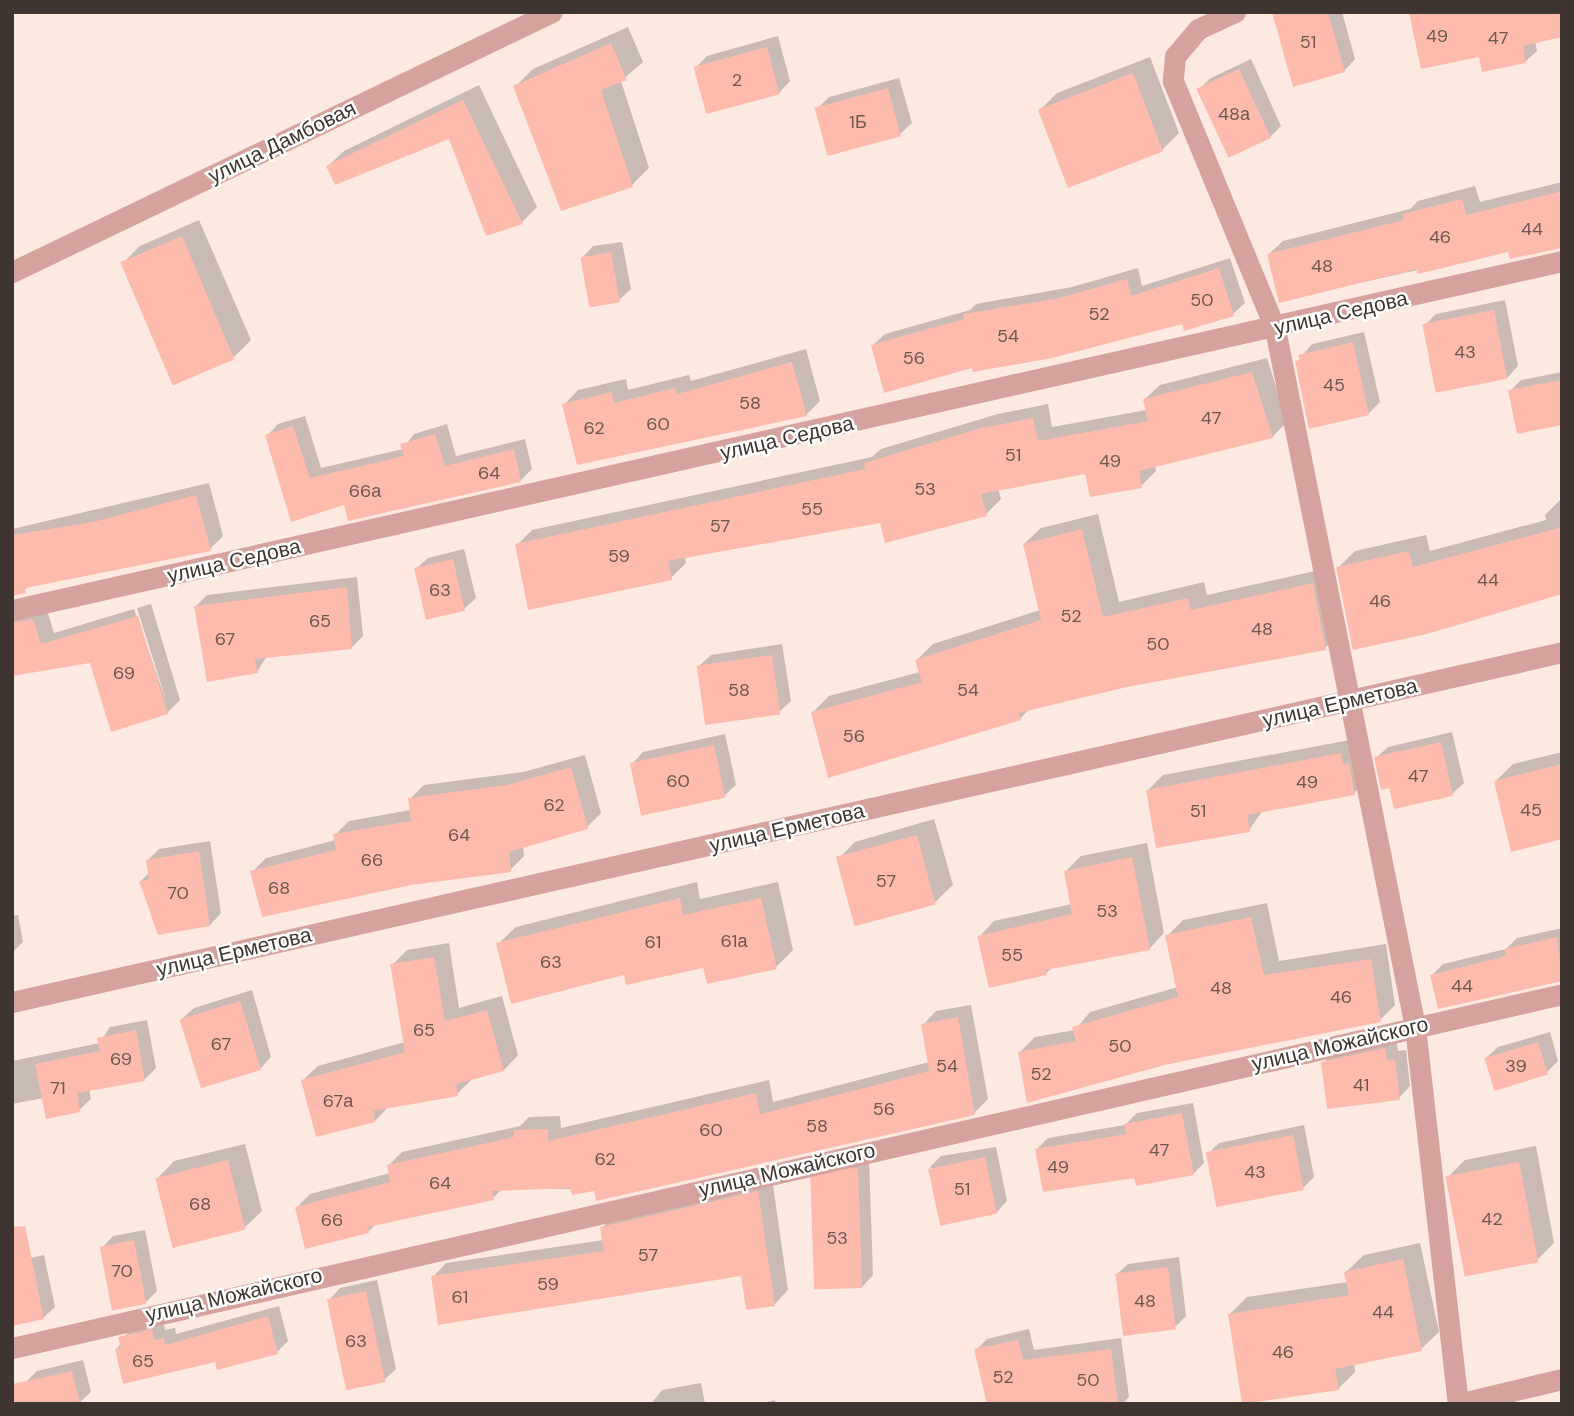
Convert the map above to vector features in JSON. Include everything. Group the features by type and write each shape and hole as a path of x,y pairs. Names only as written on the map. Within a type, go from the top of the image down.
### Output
{"street":[{"name":"улица Дамбовая","path":"12,272 552,12"},
{"path":"1235,12 1198,29 1175,56 1173,81 1275,329 1415,1027 1457,1404 1562,1379"},
{"name":"улица Седова","path":"12,610 1275,329 1562,261"},
{"name":"улица Ерметова","path":"12,1002 1562,652"},
{"name":"улица Можайского","path":"12,1348 1562,994"}],"building":[{"path":"1272,12 1328,12 1345,72 1293,87"},
{"path":"1409,12 1562,12 1562,37 1523,46 1526,63 1482,72 1479,57 1421,69"},
{"path":"611,43 627,80 601,90 633,187 561,211 513,86"},
{"path":"767,47 780,94 706,114 694,67"},
{"path":"1239,69 1271,138 1229,158 1196,89"},
{"path":"1133,73 1163,151 1068,188 1038,110"},
{"path":"888,88 901,136 828,156 815,108"},
{"path":"463,100 523,224 486,236 449,139 335,185 326,166"},
{"path":"1562,191 1562,248 1510,259 1508,252 1418,274 1416,269 1279,303 1267,254 1404,220 1402,214 1462,199 1466,215"},
{"path":"182,236 234,359 173,386 120,262"},
{"path":"611,252 620,302 589,308 580,257"},
{"path":"1219,268 1234,316 1184,331 1182,324 1052,358 973,372 972,368 884,393 871,345 964,319 963,314 1059,298 1127,279 1131,296"},
{"path":"1494,310 1507,379 1436,393 1422,324"},
{"path":"1353,342 1369,415 1309,429 1295,361 1300,360 1298,355"},
{"path":"792,362 807,416 577,465 562,404 612,392 614,403 675,388 677,394"},
{"path":"1252,372 1273,438 1139,471 1142,488 1090,497 1085,474 981,494 987,516 885,543 880,523 668,561 672,580 528,610 515,544 865,469 864,463 981,428 1033,418 1038,441 1148,421 1143,399"},
{"path":"1562,380 1562,425 1517,434 1508,390"},
{"path":"293,426 310,478 404,456 400,444 435,434 445,466 514,449 521,482 348,521 344,505 291,522 265,435"},
{"path":"196,495 211,551 25,588 26,593 12,596 12,535 93,522"},
{"path":"1562,527 1562,594 1427,634 1353,650 1336,567 1409,551 1413,567"},
{"path":"1082,529 1103,617 1188,598 1191,610 1313,583 1326,650 1127,687 1018,713 1021,720 828,778 811,712 922,682 915,660 1041,620 1023,544"},
{"path":"453,559 465,611 426,620 414,568"},
{"path":"347,587 352,649 255,659 258,673 207,682 194,606"},
{"path":"138,616 168,714 111,732 90,663 12,676 12,623 33,619 41,644"},
{"path":"772,655 780,714 705,725 697,666"},
{"path":"1441,742 1453,796 1394,809 1389,788 1381,790 1374,757"},
{"path":"714,745 725,798 641,816 630,763"},
{"path":"1341,753 1343,764 1349,763 1355,795 1247,815 1250,832 1156,848 1146,790"},
{"path":"1562,764 1562,839 1511,852 1494,781"},
{"path":"571,767 588,829 509,852 511,872 411,885 262,917 250,871 336,850 333,834 411,821 408,798 507,785"},
{"path":"917,835 936,905 854,926 836,857"},
{"path":"199,851 210,926 158,935 139,881 149,880 146,860"},
{"path":"1132,857 1150,950 1046,970 1047,975 989,988 977,936 1072,914 1064,871"},
{"path":"680,898 683,915 761,898 777,969 707,984 703,968 626,985 624,975 511,1004 496,943"},
{"path":"1251,917 1264,975 1371,959 1381,1022 1168,1064 1027,1103 1018,1052 1076,1041 1072,1027 1178,997 1165,935"},
{"path":"1557,937 1562,981 1438,1009 1430,975 1506,956 1504,949"},
{"path":"434,957 445,1021 487,1010 504,1071 456,1084 458,1096 373,1111 375,1122 316,1137 301,1080 405,1052 390,964"},
{"path":"240,1001 261,1070 201,1088 180,1019"},
{"path":"958,1017 975,1115 596,1201 594,1191 572,1195 570,1188 492,1191 494,1200 368,1227 369,1233 305,1249 295,1207 390,1182 387,1165 514,1137 514,1130 548,1129 548,1141 756,1093 760,1114 880,1084 929,1071 921,1024"},
{"path":"136,1030 145,1081 77,1093 80,1112 46,1119 35,1064 100,1051 97,1038"},
{"path":"1538,1042 1548,1075 1494,1091 1484,1058"},
{"path":"1385,1048 1387,1061 1395,1060 1400,1100 1327,1109 1321,1062"},
{"path":"1182,1113 1194,1175 1136,1186 1134,1178 1043,1192 1035,1149 1126,1134 1124,1124"},
{"path":"1293,1135 1304,1190 1216,1207 1206,1152"},
{"path":"985,1157 997,1214 940,1226 928,1169"},
{"path":"228,1160 245,1230 173,1248 155,1178"},
{"path":"1519,1162 1538,1262 1465,1276 1445,1176"},
{"path":"858,1168 862,1288 814,1290 810,1170"},
{"path":"758,1191 775,1306 746,1310 741,1276 438,1325 431,1276 604,1251 600,1227"},
{"path":"25,1226 44,1319 12,1326 12,1227"},
{"path":"134,1240 146,1304 112,1310 100,1247"},
{"path":"1403,1259 1422,1351 1335,1369 1339,1390 1242,1404 1228,1314 1349,1295 1344,1272"},
{"path":"1168,1267 1176,1330 1123,1336 1115,1273"},
{"path":"366,1291 385,1382 346,1390 327,1299"},
{"path":"268,1316 278,1354 217,1370 215,1362 123,1384 115,1349 121,1348 118,1337 152,1329 154,1340 164,1338 165,1345"},
{"path":"1018,1340 1023,1360 1111,1349 1118,1404 987,1404 974,1349"},
{"path":"72,1371 80,1404 12,1404 12,1384"}]}
